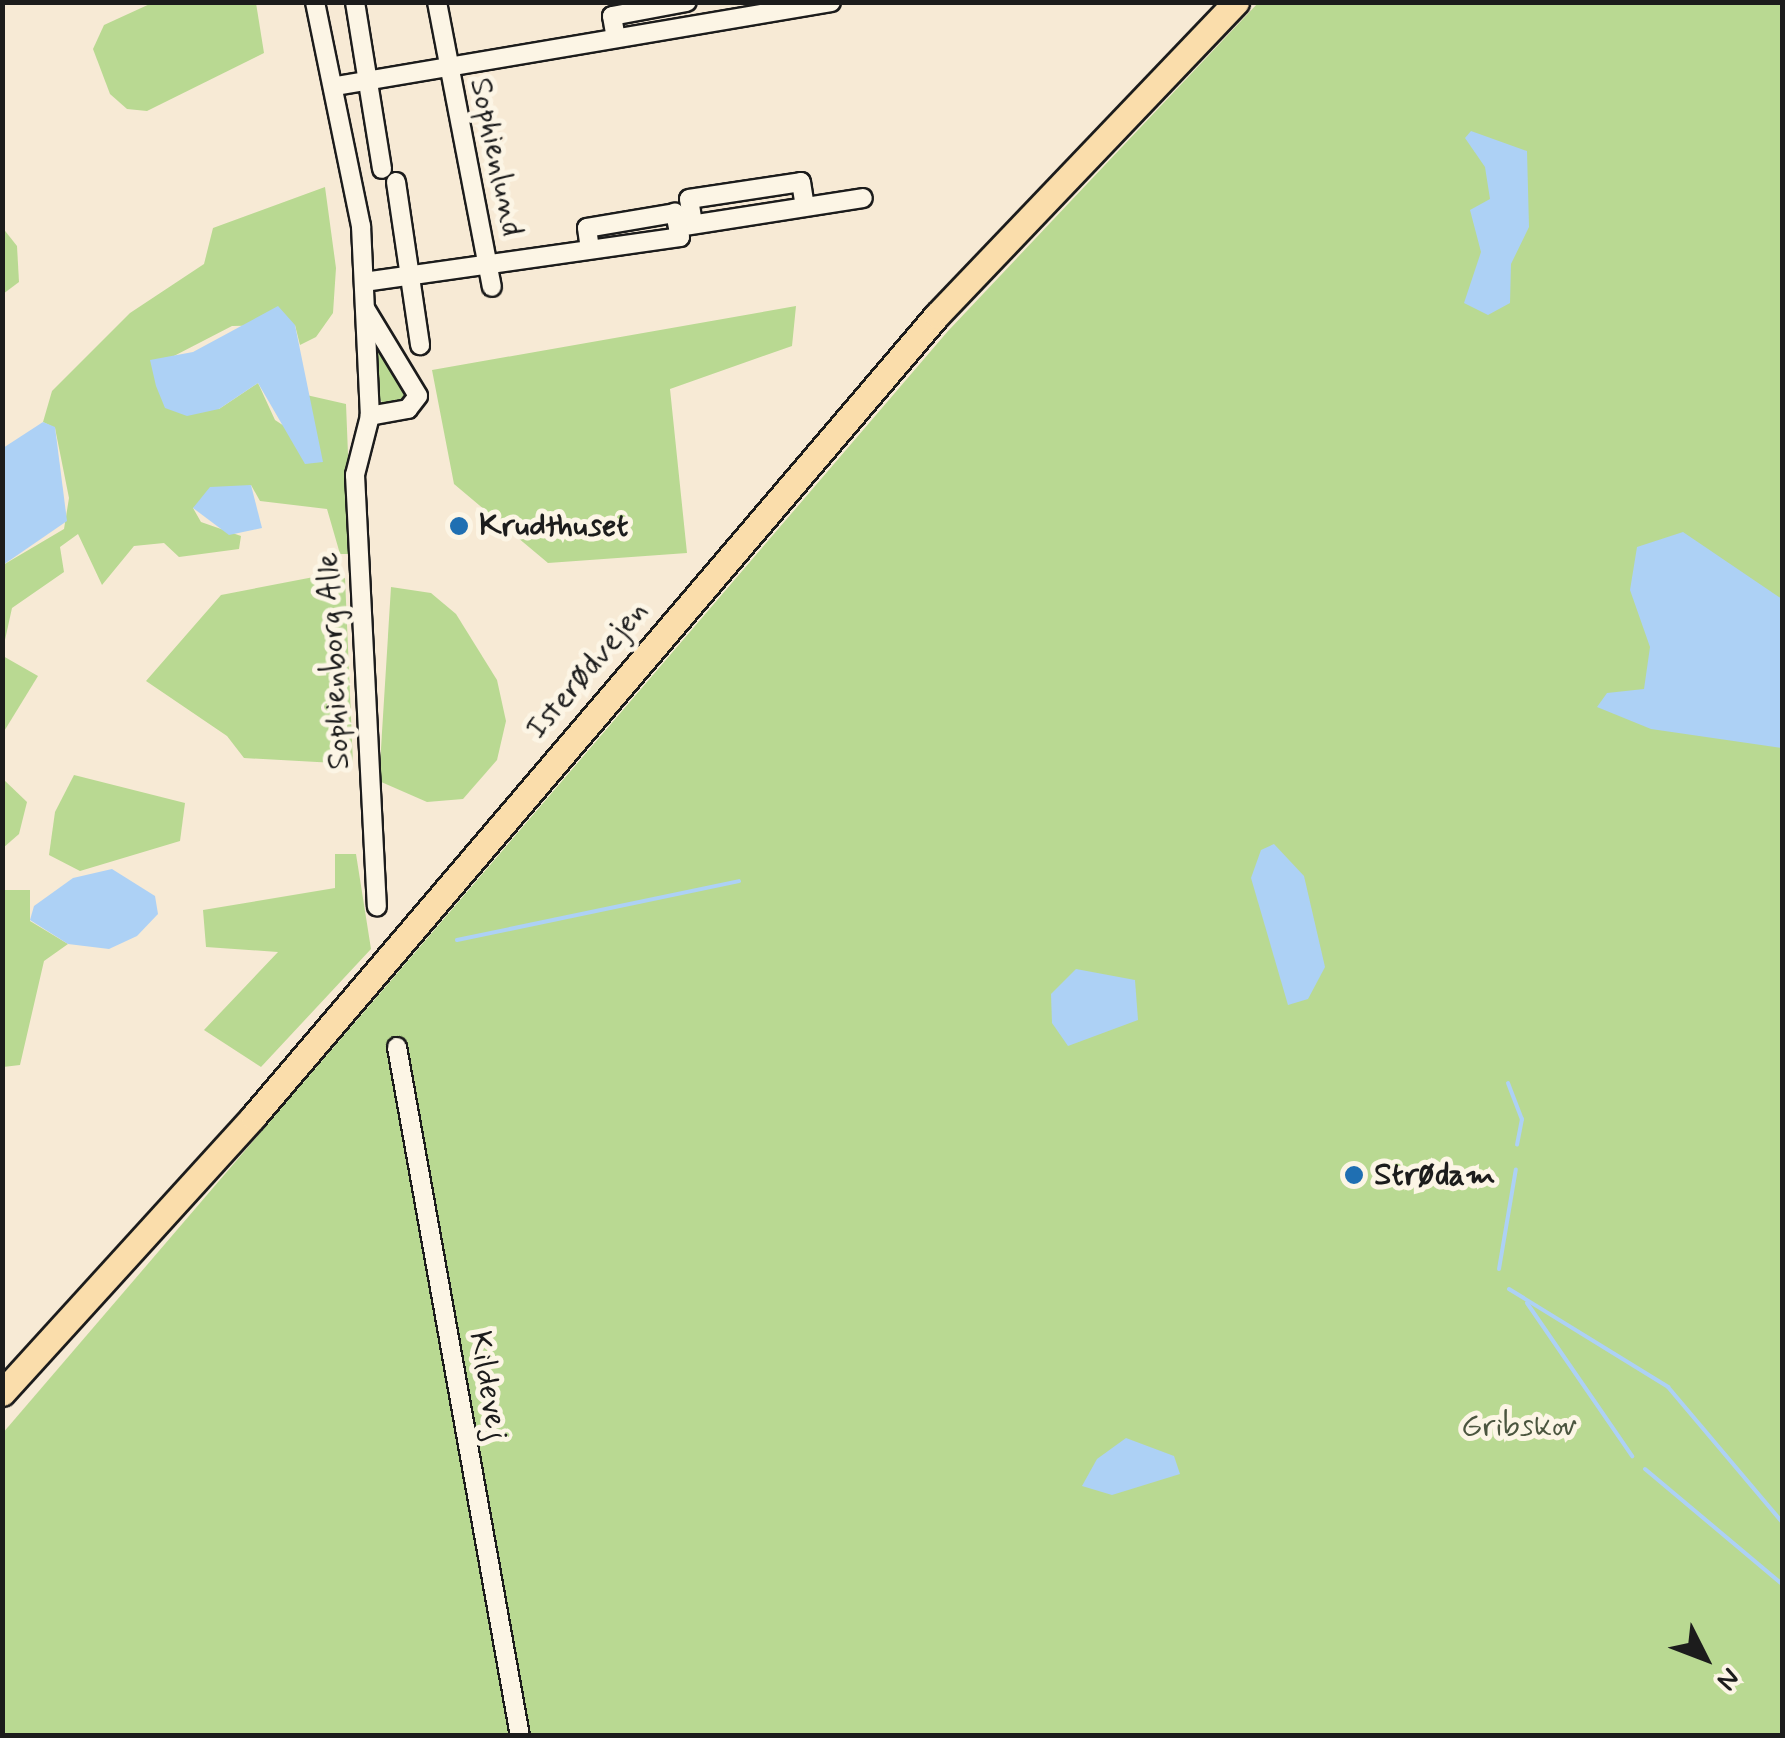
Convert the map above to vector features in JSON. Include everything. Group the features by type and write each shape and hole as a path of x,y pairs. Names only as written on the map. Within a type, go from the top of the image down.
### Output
{"highway":[{"name":"Isterødvejen","path":"2,1393 254,1117 924,329 1236,2"}],"street":[{"name":"Sophienborg Alle","path":"315,2 336,86 366,309 370,416 355,475 376,906"},
{"path":"355,2 420,345"},
{"name":"Sophienlund","path":"437,2 446,66 492,287"},
{"name":"Sophienlund","path":"688,2 612,16 616,40 769,8 831,2"},
{"name":"Sophienlund","path":"336,86 615,33"},
{"name":"Sophienlund","path":"364,282 590,243 587,228 676,213 686,226 689,199 801,182 805,207 863,198"},
{"name":"Sophienborg Alle","path":"366,309 418,396 408,409 370,416"},
{"name":"Kildevej","path":"397,1047 520,1736"}],"green space":[{"path":"152,3 256,3 264,53 147,111 127,109 110,94 93,49 104,25"},
{"name":"Gribskov","path":"1258,3 1782,3 1782,1735 3,1735 2,1434 948,331"},
{"path":"325,187 336,268 333,313 316,337 300,345 295,325 232,326 172,357 219,409 258,383 275,420 319,449 302,394 346,404 352,554 340,554 327,509 260,501 251,485 193,508 201,522 241,536 239,549 179,557 164,543 134,546 102,585 78,534 60,547 64,572 12,608 3,649 3,565 64,529 69,498 55,428 43,422 52,391 130,313 204,264 213,228"},
{"path":"2,227 17,246 19,282 3,294"},
{"path":"796,306 792,346 670,389 687,553 548,563 454,484 432,370"},
{"path":"375,329 409,399 387,408 377,396"},
{"path":"319,576 345,578 353,764 244,758 227,736 146,681 221,595"},
{"path":"391,587 431,593 456,614 497,680 506,721 497,760 463,799 427,802 379,781"},
{"path":"3,656 38,676 3,733 2,732"},
{"path":"74,775 185,803 180,841 80,871 49,855 55,812"},
{"path":"2,778 27,802 19,834 3,848"},
{"path":"335,854 356,854 371,949 261,1067 204,1030 278,952 206,947 203,910 335,888"},
{"path":"3,890 30,890 30,921 68,944 44,961 20,1065 3,1067"}],"water":[{"path":"1471,131 1527,151 1529,227 1511,264 1510,303 1488,315 1464,303 1481,252 1470,210 1490,199 1485,167 1465,138"},
{"path":"278,306 295,325 323,462 305,464 258,383 219,409 187,416 165,408 156,386 150,360 193,352"},
{"path":"43,422 55,427 67,521 3,565 3,448"},
{"path":"251,485 262,528 229,535 193,508 210,487"},
{"path":"1683,532 1782,599 1782,748 1651,729 1597,707 1607,693 1644,689 1650,647 1630,590 1637,547"},
{"path":"1274,844 1304,876 1325,967 1308,999 1288,1005 1251,878 1261,850"},
{"path":"112,869 155,896 158,914 137,936 109,949 68,944 30,920 34,906 73,878"},
{"path":"1076,969 1135,980 1138,1020 1068,1046 1052,1023 1051,994"},
{"path":"1126,1438 1174,1456 1180,1474 1112,1495 1082,1486 1097,1459"}],"waterway":[{"path":"457,940 739,881"},
{"path":"1508,1083 1522,1119 1517,1145"},
{"path":"1499,1269 1516,1169"},
{"path":"1509,1289 1668,1387 1782,1522"},
{"path":"1527,1303 1632,1456"},
{"path":"1645,1469 1782,1584"}],"place":[{"name":"Krudthuset","path":"459,526"},
{"name":"Strødam","path":"1354,1175"}]}
